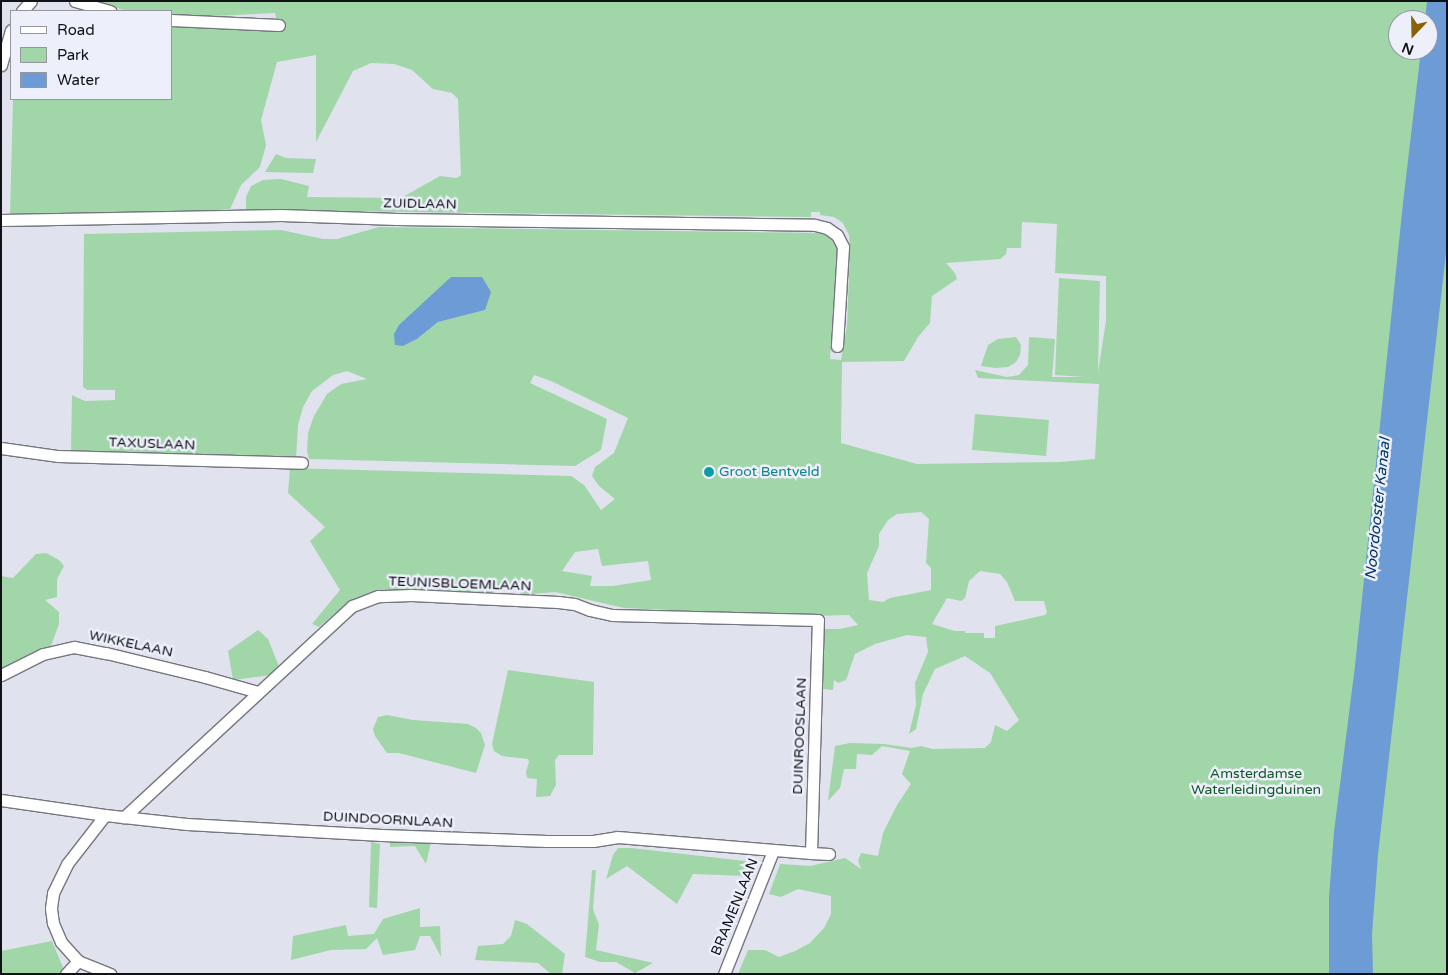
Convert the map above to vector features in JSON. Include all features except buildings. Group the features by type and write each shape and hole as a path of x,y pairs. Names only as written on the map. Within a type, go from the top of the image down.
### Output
{"street":[{"path":"75,1 107,10"},
{"path":"172,20 279,24"},
{"path":"1,65 10,34"},
{"name":"ZUIDLAAN","path":"1,220 281,215 397,219 815,225 827,228 837,234 843,246 837,346"},
{"name":"TAXUSLAAN","path":"1,448 58,456 302,463"},
{"name":"TEUNISBLOEMLAAN","path":"124,817 352,606 378,596 411,595 558,602 574,604 612,615 818,620"},
{"name":"DUINROOSLAAN","path":"811,853 818,620"},
{"name":"WIKKELAAN","path":"1,675 43,654 74,647 187,672 258,692"},
{"name":"DUINDOORNLAAN","path":"1,800 105,815 187,824 382,835 586,842 617,837 773,851"},
{"path":"105,815 67,864 54,893 51,908 53,923 61,942 78,961 110,974"},
{"path":"773,851 829,854"},
{"name":"BRAMENLAAN","path":"724,974 773,851"},
{"path":"66,974 78,961"}],"green space":[{"name":"Amsterdamse Waterleidingduinen","path":"97,1 1447,1 1447,974 738,974 748,950 765,950 779,957 795,951 810,943 824,928 831,914 831,896 798,889 781,897 769,894 780,864 810,866 845,858 861,869 858,861 861,853 878,856 883,833 897,805 911,784 902,774 910,751 882,746 872,755 857,754 856,769 844,769 840,788 828,801 835,746 850,743 884,744 912,748 921,746 933,749 985,748 991,742 995,725 1007,731 1019,720 990,673 965,656 935,669 923,694 916,729 909,734 916,705 915,683 928,652 926,637 907,635 875,644 855,654 846,680 838,683 834,680 833,690 823,689 824,629 840,629 858,625 849,615 812,616 624,608 555,592 520,595 523,585 485,594 385,591 362,596 341,608 319,627 312,624 340,590 310,541 325,527 288,493 290,468 571,476 584,485 601,510 615,499 599,486 592,476 595,467 614,453 628,418 551,381 534,375 530,383 607,419 601,450 575,466 309,459 307,451 308,433 314,416 327,394 341,384 367,379 347,371 333,375 312,391 303,407 298,425 296,459 71,452 72,395 85,401 115,400 115,390 87,390 83,387 84,234 281,230 323,239 337,239 379,227 827,233 833,239 837,249 830,359 841,360 847,326 849,235 843,223 834,217 820,215 820,212 811,212 811,217 246,210 246,197 251,186 263,180 281,179 309,186 307,197 401,198 440,176 457,178 461,175 458,99 452,93 433,89 412,70 394,64 371,63 353,71 316,142 316,55 277,62 261,120 266,145 260,167 241,185 230,209 186,213 10,215 13,100 172,100 172,27 278,26 275,13 172,18 172,10 123,10","holes":["1022,222 1057,224 1055,273 1106,276 1106,321 1098,372 1100,281 1059,278 1055,375 1085,377 1052,377 1055,339 1029,337 1028,365 1019,375 1007,377 975,370 978,378 1099,384 1095,459 1060,462 917,464 841,443 842,362 904,361 918,337 930,323 932,296 957,279 955,273 946,263 1000,259 1006,254 1007,248 1021,248","482,277 485,310 438,322 417,339 403,346","921,512 929,519 926,563 931,568 931,590 890,598 883,602 869,600 867,573 879,546 879,534 888,520 897,514","598,549 602,566 648,561 651,580 613,586 590,586 592,576 562,571 575,552","980,571 1000,574 1007,582 1015,601 1044,601 1047,612 1045,615 995,626 995,638 984,638 984,633 965,633 965,631 955,631 932,624 947,598 961,601 965,598 969,581"]},
{"path":"276,154 286,158 316,159 313,173 265,172"},
{"path":"1016,337 1021,345 1020,355 1016,362 1008,367 981,366 988,345 998,339"},
{"path":"975,414 1049,420 1046,456 972,450"},
{"path":"46,553 59,560 64,566 57,579 57,597 45,600 59,612 59,624 51,646 1,673 1,576 13,578 36,554"},
{"path":"258,630 268,639 280,669 271,675 233,680 228,651"},
{"path":"508,670 594,682 593,755 559,755 555,760 556,785 550,796 536,797 537,779 527,778 528,759 502,756 494,751 492,744"},
{"path":"387,715 413,720 468,724 476,728 481,733 485,745 476,773 399,753 387,753 375,736 373,729 378,717"},
{"path":"371,842 380,844 377,908 369,907"},
{"path":"390,842 431,842 426,864 415,846 390,847"},
{"path":"618,848 754,862 746,876 693,874 677,904 627,866 606,879 613,855"},
{"path":"592,870 596,870 593,909 599,925 596,950 653,963 635,973 616,962 600,962 585,957"},
{"path":"420,908 420,927 440,926 441,957 430,936 420,936 415,950 383,955 377,938 366,949 331,950 291,960 293,936 346,925 348,936 374,934 383,919"},
{"path":"515,920 527,924 565,954 562,974 551,974 538,963 475,960 478,946 503,944 511,936"},
{"path":"52,941 64,970 60,974 1,974 1,951"}],"water":[{"name":"Noordooster Kanaal","path":"1427,1 1447,1 1447,244 1378,855 1372,934 1373,974 1329,974 1329,897 1334,832 1355,666 1403,203 1420,60 1438,60 1438,10 1426,10"},
{"path":"451,277 482,277 491,292 485,310 438,322 417,339 403,346 395,345 394,334 399,325"}],"place":[{"name":"Groot Bentveld","path":"709,472"}]}
